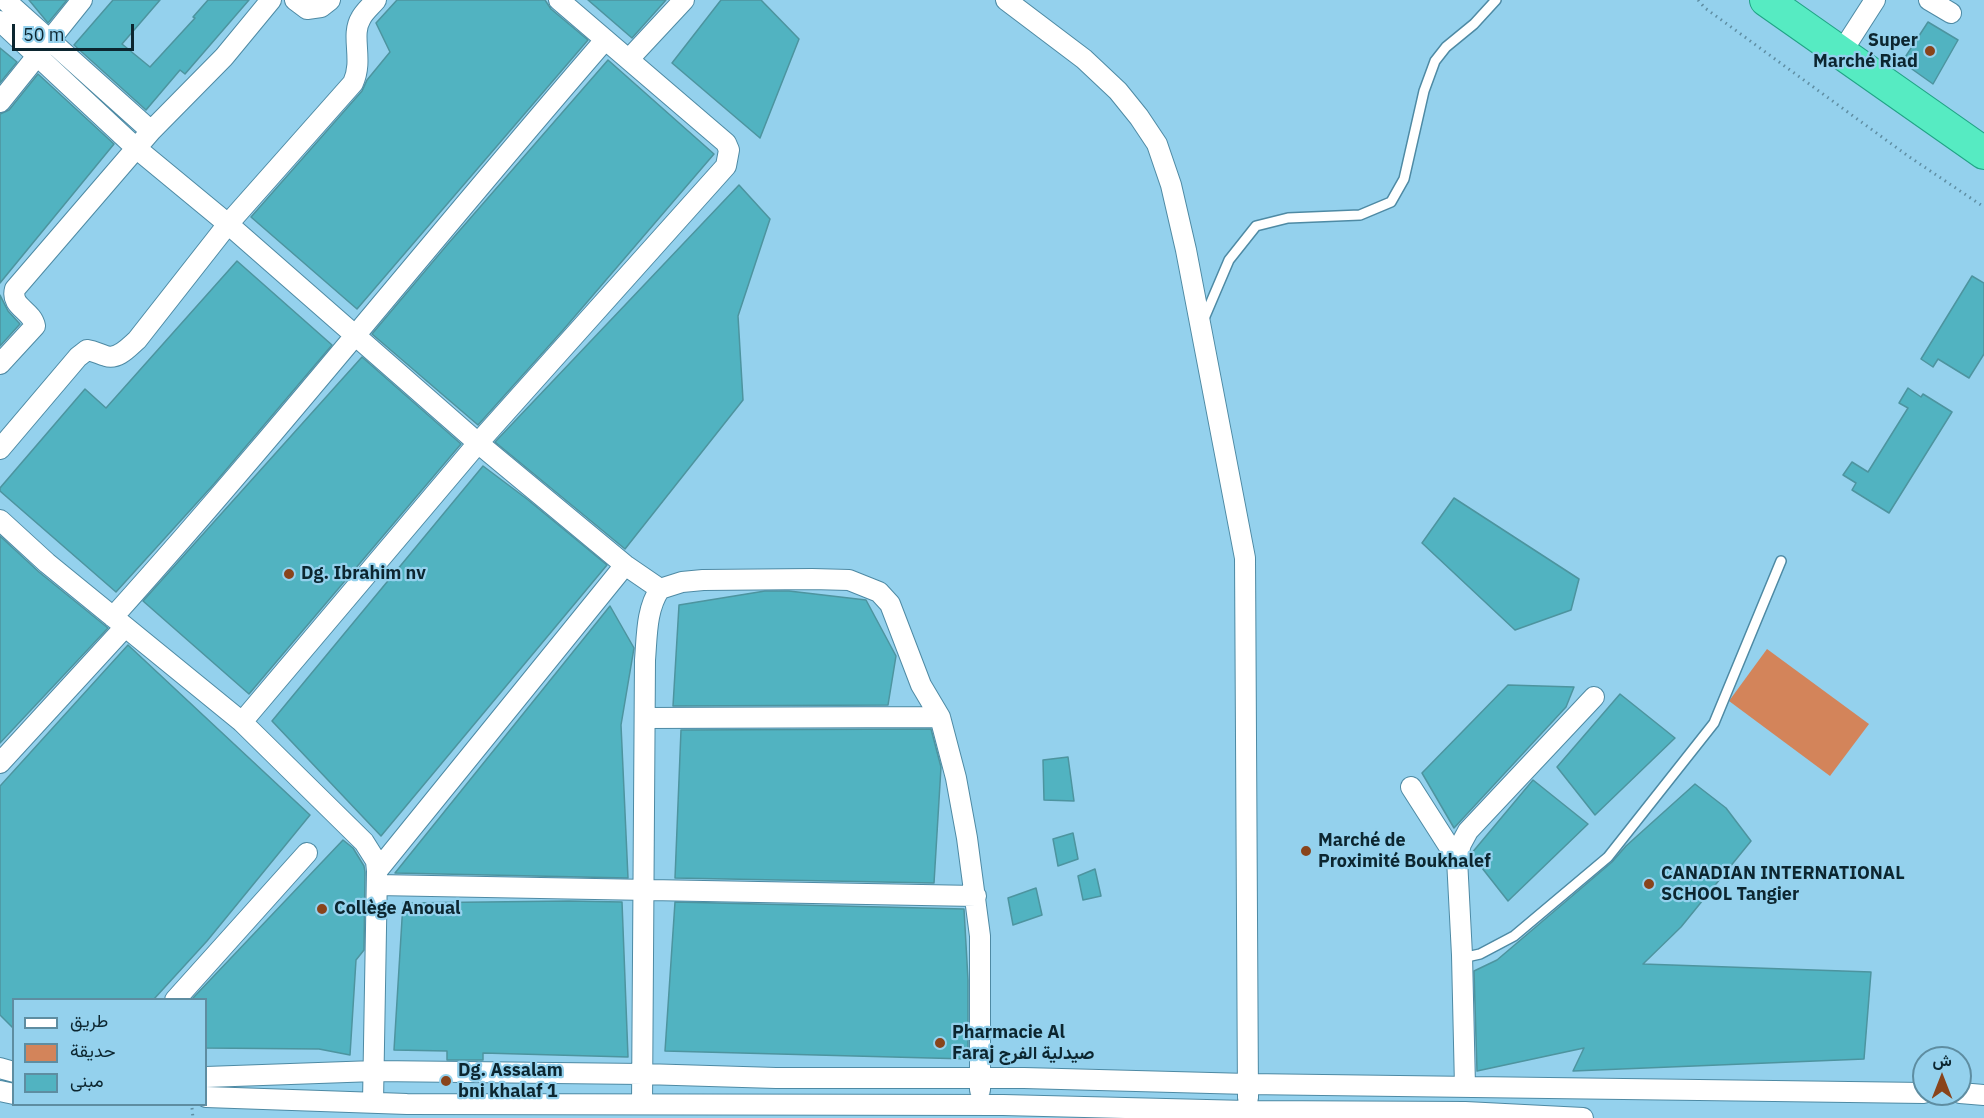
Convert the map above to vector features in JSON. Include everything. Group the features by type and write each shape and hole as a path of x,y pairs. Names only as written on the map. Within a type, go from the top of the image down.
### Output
{"highway":[{"path":"1766,0 1984,153"}],"street":[{"path":"5,0 151,131"},
{"path":"0,102 82,0"},
{"path":"0,364 35,326 33,318 15,302 13,296 15,289 151,131 224,57 272,0"},
{"path":"295,0 307,9 313,9 321,7 330,0"},
{"path":"0,449 78,357 87,350 99,351 106,356 113,357 131,346 228,224 353,83 358,69 357,32 360,19 376,0"},
{"path":"242,722 478,443 726,166 729,150 726,143 559,0"},
{"path":"629,58 684,0"},
{"path":"1006,0 1084,59 1118,91 1157,144 1172,185 1245,558 1247,1115"},
{"path":"1841,53 1875,0"},
{"path":"1929,0 1951,14"},
{"path":"0,21 136,148 228,224 478,443 625,565 660,589"},
{"path":"3,754 119,622 534,122 605,40"},
{"path":"0,520 47,563 242,722 364,842 376,861 377,878 373,1102"},
{"path":"377,878 625,565"},
{"path":"642,1104 645,660 652,606 660,589 682,582 812,579 849,580 879,592 890,604 921,685 940,717 956,778 976,896 980,936 981,1078 979,1105"},
{"path":"1465,1087 1457,860 1461,844 1468,831 1594,696"},
{"path":"645,718 940,717"},
{"path":"1411,787 1457,860"},
{"path":"176,998 307,853"},
{"path":"377,878 644,890 976,896"},
{"path":"207,1077 375,1071 1912,1093"},
{"path":"207,1097 373,1102 407,1111 642,1104 711,1111 863,1111 979,1105 1033,1112 1247,1115 1391,1111 1582,1118"}],"lane":[{"path":"1201,327 1229,260 1256,225 1288,218 1360,215 1390,202 1404,179 1424,91 1432,67 1446,47 1474,24 1496,0"},
{"path":"1462,955 1480,954 1514,936 1608,857 1714,723 1781,561"}],"path":[{"path":"1698,0 1899,149 1984,207"}],"green space":[{"path":"1767,649 1869,724 1830,776 1729,701"}],"building":[{"path":"29,0 67,0 48,23"},
{"path":"113,0 160,0 122,44 150,67 195,18 193,17 208,0 249,0 185,74 180,70 146,110 74,45"},
{"path":"397,0 545,0 551,9 588,40 357,309 251,217 362,91 367,80 390,52 376,23"},
{"path":"588,0 666,0 632,38"},
{"path":"721,0 761,0 799,39 760,138 672,63"},
{"name":"Super Marché Riad","path":"1928,22 1958,40 1933,84 1902,62"},
{"path":"0,48 17,62 0,83"},
{"path":"608,60 714,154 564,329 478,425 372,334"},
{"path":"38,74 114,144 0,283 0,114 9,110"},
{"path":"739,185 770,219 738,316 743,400 625,549 495,442"},
{"path":"237,261 332,345 214,484 116,592 0,491 0,488 85,389 106,408"},
{"path":"1972,276 1984,283 1984,354 1969,378 1938,359 1933,367 1921,359"},
{"path":"0,295 8,311 20,324 0,346"},
{"path":"362,357 461,444 249,694 143,601"},
{"path":"1908,388 1921,397 1923,394 1952,412 1889,513 1852,490 1856,483 1843,475 1852,462 1868,472 1908,408 1899,403"},
{"path":"483,466 607,565 381,836 272,721"},
{"path":"1454,498 1579,579 1571,610 1515,630 1422,543"},
{"path":"0,536 39,572 108,628 0,743"},
{"path":"765,591 789,591 866,600 896,656 888,705 673,706 679,605"},
{"path":"610,606 634,648 621,725 628,878 395,873"},
{"path":"128,645 310,815 207,941 155,998 12,998 12,1027 0,1015 0,786"},
{"path":"1508,685 1574,687 1566,707 1454,828 1422,773"},
{"path":"1620,694 1675,738 1595,815 1557,767"},
{"path":"931,729 941,767 934,883 675,878 681,730"},
{"path":"1068,757 1074,801 1044,800 1043,760"},
{"path":"1533,780 1588,824 1508,901 1471,854"},
{"path":"1695,784 1726,808 1751,841 1681,927 1643,964 1871,972 1864,1059 1573,1071 1584,1048 1477,1071 1474,971 1497,960 1612,862 1626,846"},
{"path":"1073,833 1078,859 1058,866 1053,839"},
{"name":"Collège Anoual","path":"343,840 353,848 365,872 364,950 356,960 350,1055 319,1049 207,1048 207,998 193,998"},
{"path":"1095,869 1101,896 1083,900 1078,876"},
{"path":"1036,888 1042,915 1013,925 1008,898"},
{"path":"622,902 628,1057 483,1053 483,1060 447,1060 447,1051 394,1050 403,903"},
{"path":"675,902 964,909 968,980 968,1059 665,1051"}],"place":[{"name":"Super Marché Riad","path":"1930,51"},
{"name":"Dg. Ibrahim nv","path":"289,574"},
{"name":"Marché de Proximité Boukhalef","path":"1306,851"},
{"name":"CANADIAN INTERNATIONAL SCHOOL Tangier","path":"1649,884"},
{"name":"Collège Anoual","path":"322,909"},
{"name":"Pharmacie Al Faraj صيدلية الفرج","path":"940,1043"},
{"name":"Dg. Assalam bni khalaf 1","path":"446,1081"}]}
